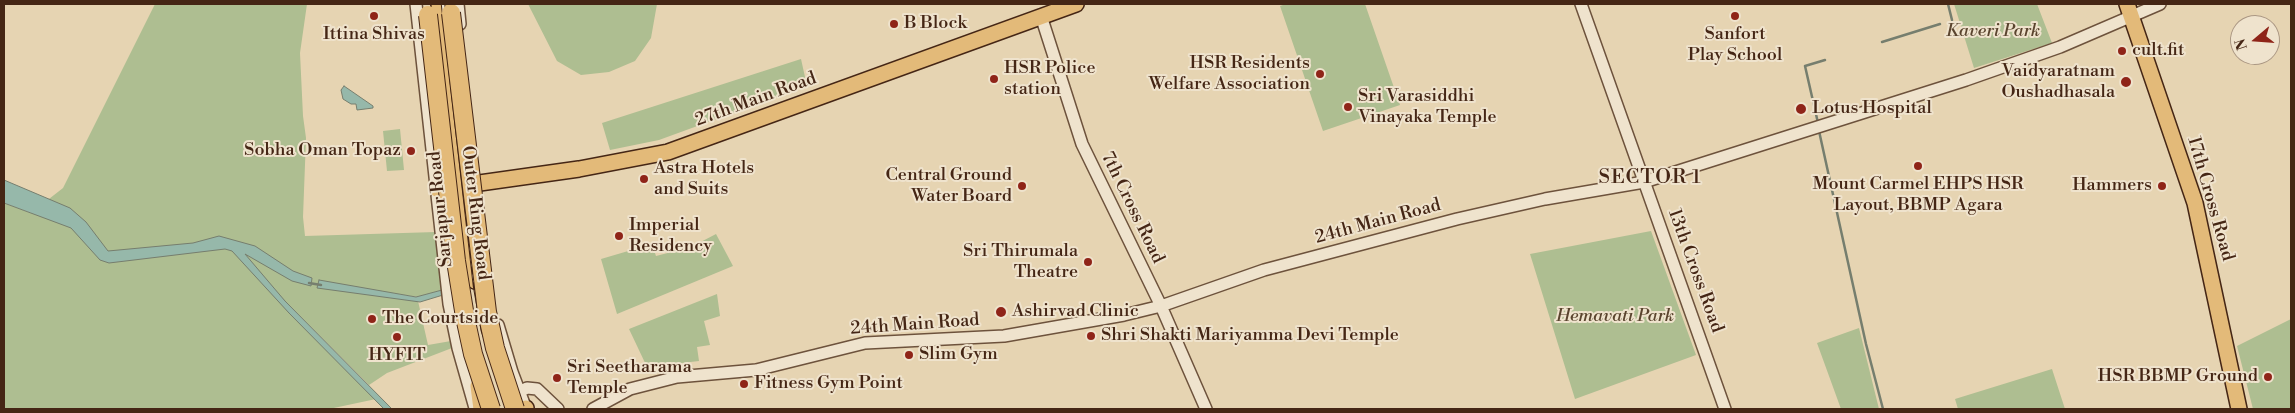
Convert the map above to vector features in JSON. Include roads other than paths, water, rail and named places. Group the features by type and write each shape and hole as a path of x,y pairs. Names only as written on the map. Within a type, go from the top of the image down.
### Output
{"highway":[{"name":"Outer Ring Road","path":"438,8 487,312 495,348 523,409"},
{"name":"Outer Ring Road","path":"438,8 455,251 465,317 491,409"}],"main road":[{"name":"27th Main Road","path":"437,189 457,184 579,169 668,152 1076,4"},
{"name":"Sarjapur Road","path":"438,8 470,303 482,360 478,381 481,409"},
{"name":"17th Cross Road","path":"2129,11 2195,203 2239,409"},
{"path":"457,184 490,357 508,409"},
{"path":"482,360 500,409"}],"street":[{"name":"13th Cross Road","path":"1581,4 1725,409"},
{"name":"24th Main Road","path":"592,409 630,389 678,377 756,370 865,344 1004,336 1096,320 1161,306 1260,271 1457,219 1545,199 1644,182 1966,80 2052,50 2129,11 2160,4"},
{"path":"438,8 479,182 496,311 507,358 523,409"},
{"path":"438,8 437,189 449,304 458,348 476,409"},
{"name":"7th Cross Road","path":"1041,16 1082,144 1161,306 1206,409"},
{"path":"519,392 527,388 537,389 558,409"}],"waterway":[{"path":"1948,4 1952,20"},
{"path":"1882,42 1940,24"},
{"path":"1818,123 1805,66 1825,60"},
{"path":"1819,131 1866,344 1883,409"},
{"path":"309,283 321,285"}],"railway":[{"path":"443,4 475,286 483,331 511,409"}],"place":[{"name":"Ittina Shivas","path":"374,16"},
{"name":"Sanfort Play School","path":"1735,16"},
{"name":"B Block","path":"894,24"},
{"name":"cult.fit","path":"2122,51"},
{"name":"HSR Residents Welfare Association","path":"1320,74"},
{"name":"HSR Police station","path":"994,79"},
{"name":"Vaidyaratnam Oushadhasala","path":"2126,82"},
{"name":"Sri Varasiddhi Vinayaka Temple","path":"1348,107"},
{"name":"Lotus Hospital","path":"1801,109"},
{"name":"Sobha Oman Topaz","path":"411,151"},
{"name":"Mount Carmel EHPS HSR Layout, BBMP Agara","path":"1918,166"},
{"name":"Astra Hotels and Suits","path":"644,179"},
{"name":"Central Ground Water Board","path":"1022,186"},
{"name":"Hammers","path":"2162,186"},
{"name":"Imperial Residency","path":"619,236"},
{"name":"Sri Thirumala Theatre","path":"1088,262"},
{"name":"Ashirvad Clinic","path":"1001,312"},
{"name":"The Courtside","path":"372,319"},
{"name":"Shri Shakti Mariyamma Devi Temple","path":"1091,336"},
{"name":"HYFIT","path":"397,337"},
{"name":"Slim Gym","path":"909,355"},
{"name":"HSR BBMP Ground","path":"2268,377"},
{"name":"Sri Seetharama Temple","path":"557,378"},
{"name":"Fitness Gym Point","path":"744,384"}],"district":[{"name":"SECTOR 1","path":"1650,178"}],"park label":[{"name":"Kaveri Park","path":"1993,32"},
{"name":"Hemavati Park","path":"1615,317"}]}
